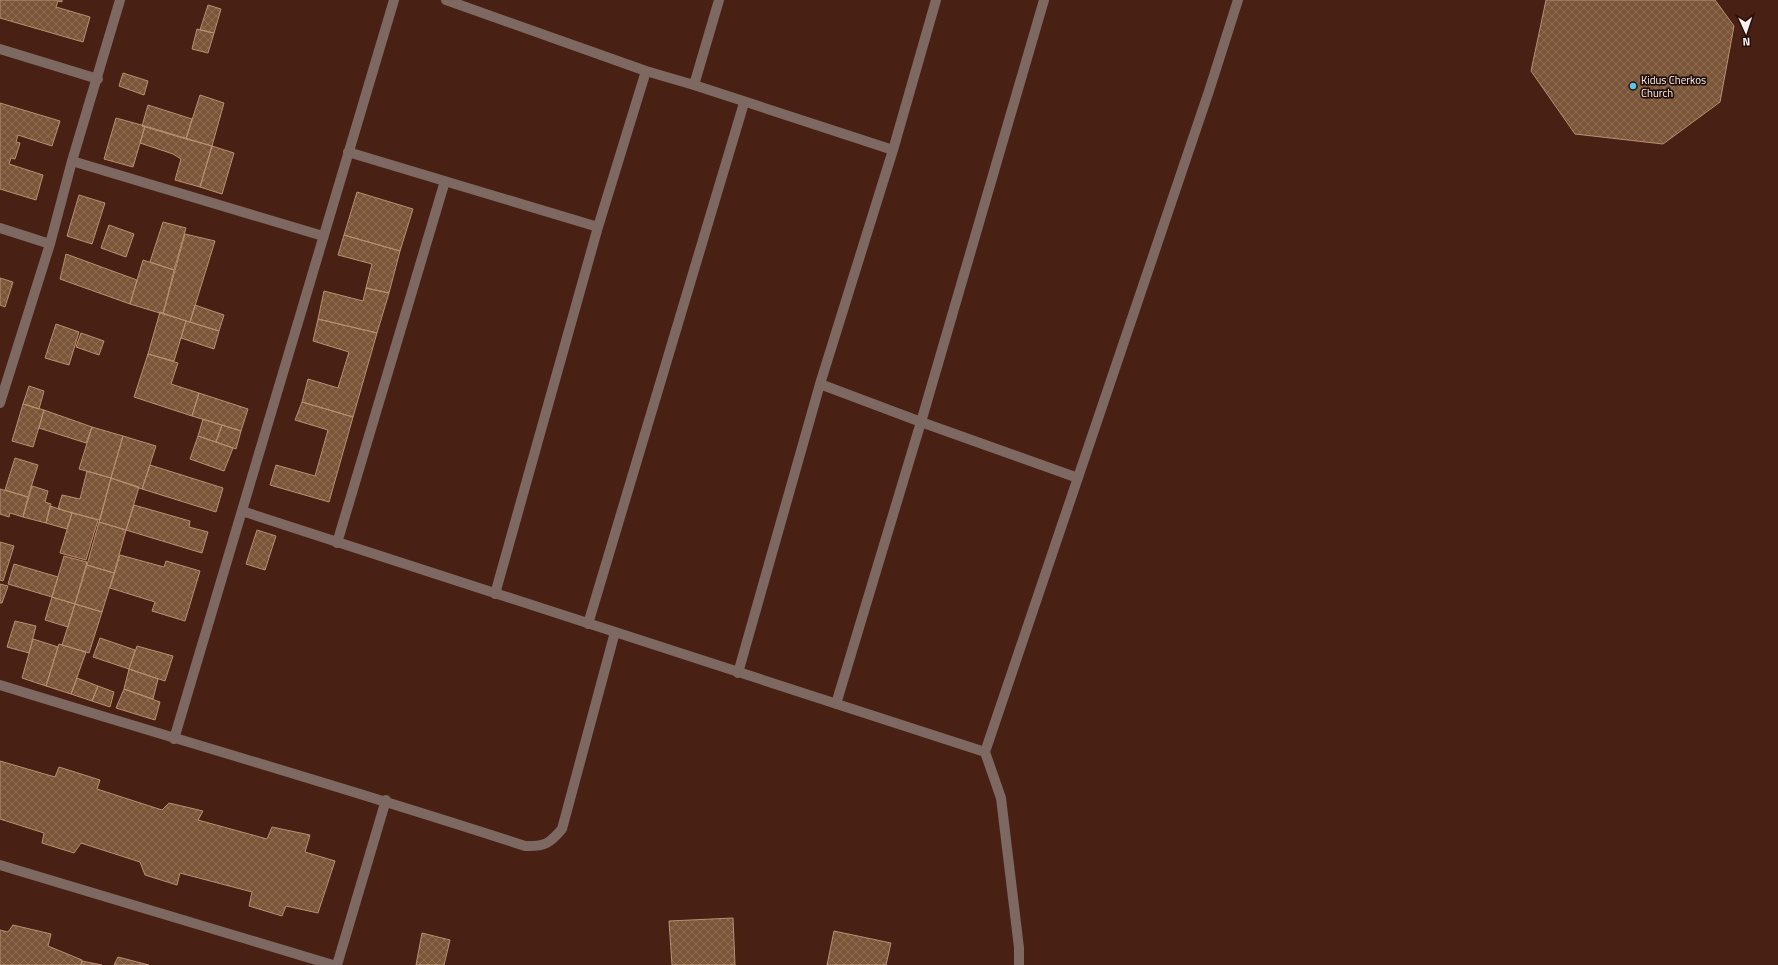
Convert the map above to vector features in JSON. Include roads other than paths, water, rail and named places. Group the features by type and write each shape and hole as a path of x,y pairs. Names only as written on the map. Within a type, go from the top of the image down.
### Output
{"street":[{"path":"1,397 50,244 72,161 98,79 120,0"},
{"path":"174,739 394,0"},
{"path":"446,0 646,71 694,85 744,103 893,150"},
{"path":"694,85 720,0"},
{"path":"738,673 820,384 893,150 936,0"},
{"path":"836,704 921,422 1044,0"},
{"path":"1019,965 1019,948 1001,798 985,752 1209,91 1238,0"},
{"path":"0,49 98,79"},
{"path":"495,594 598,227 646,71"},
{"path":"588,624 744,103"},
{"path":"348,152 598,227"},
{"path":"72,161 323,236"},
{"path":"337,542 445,181"},
{"path":"0,228 50,244"},
{"path":"820,384 1078,478"},
{"path":"242,511 985,752"},
{"path":"0,685 174,739 386,800 525,846 547,844 562,829 615,632"},
{"path":"338,965 386,800"},
{"path":"0,865 333,965"}],"place":[{"name":"Kidus Cherkos Church","path":"1633,86"}]}
